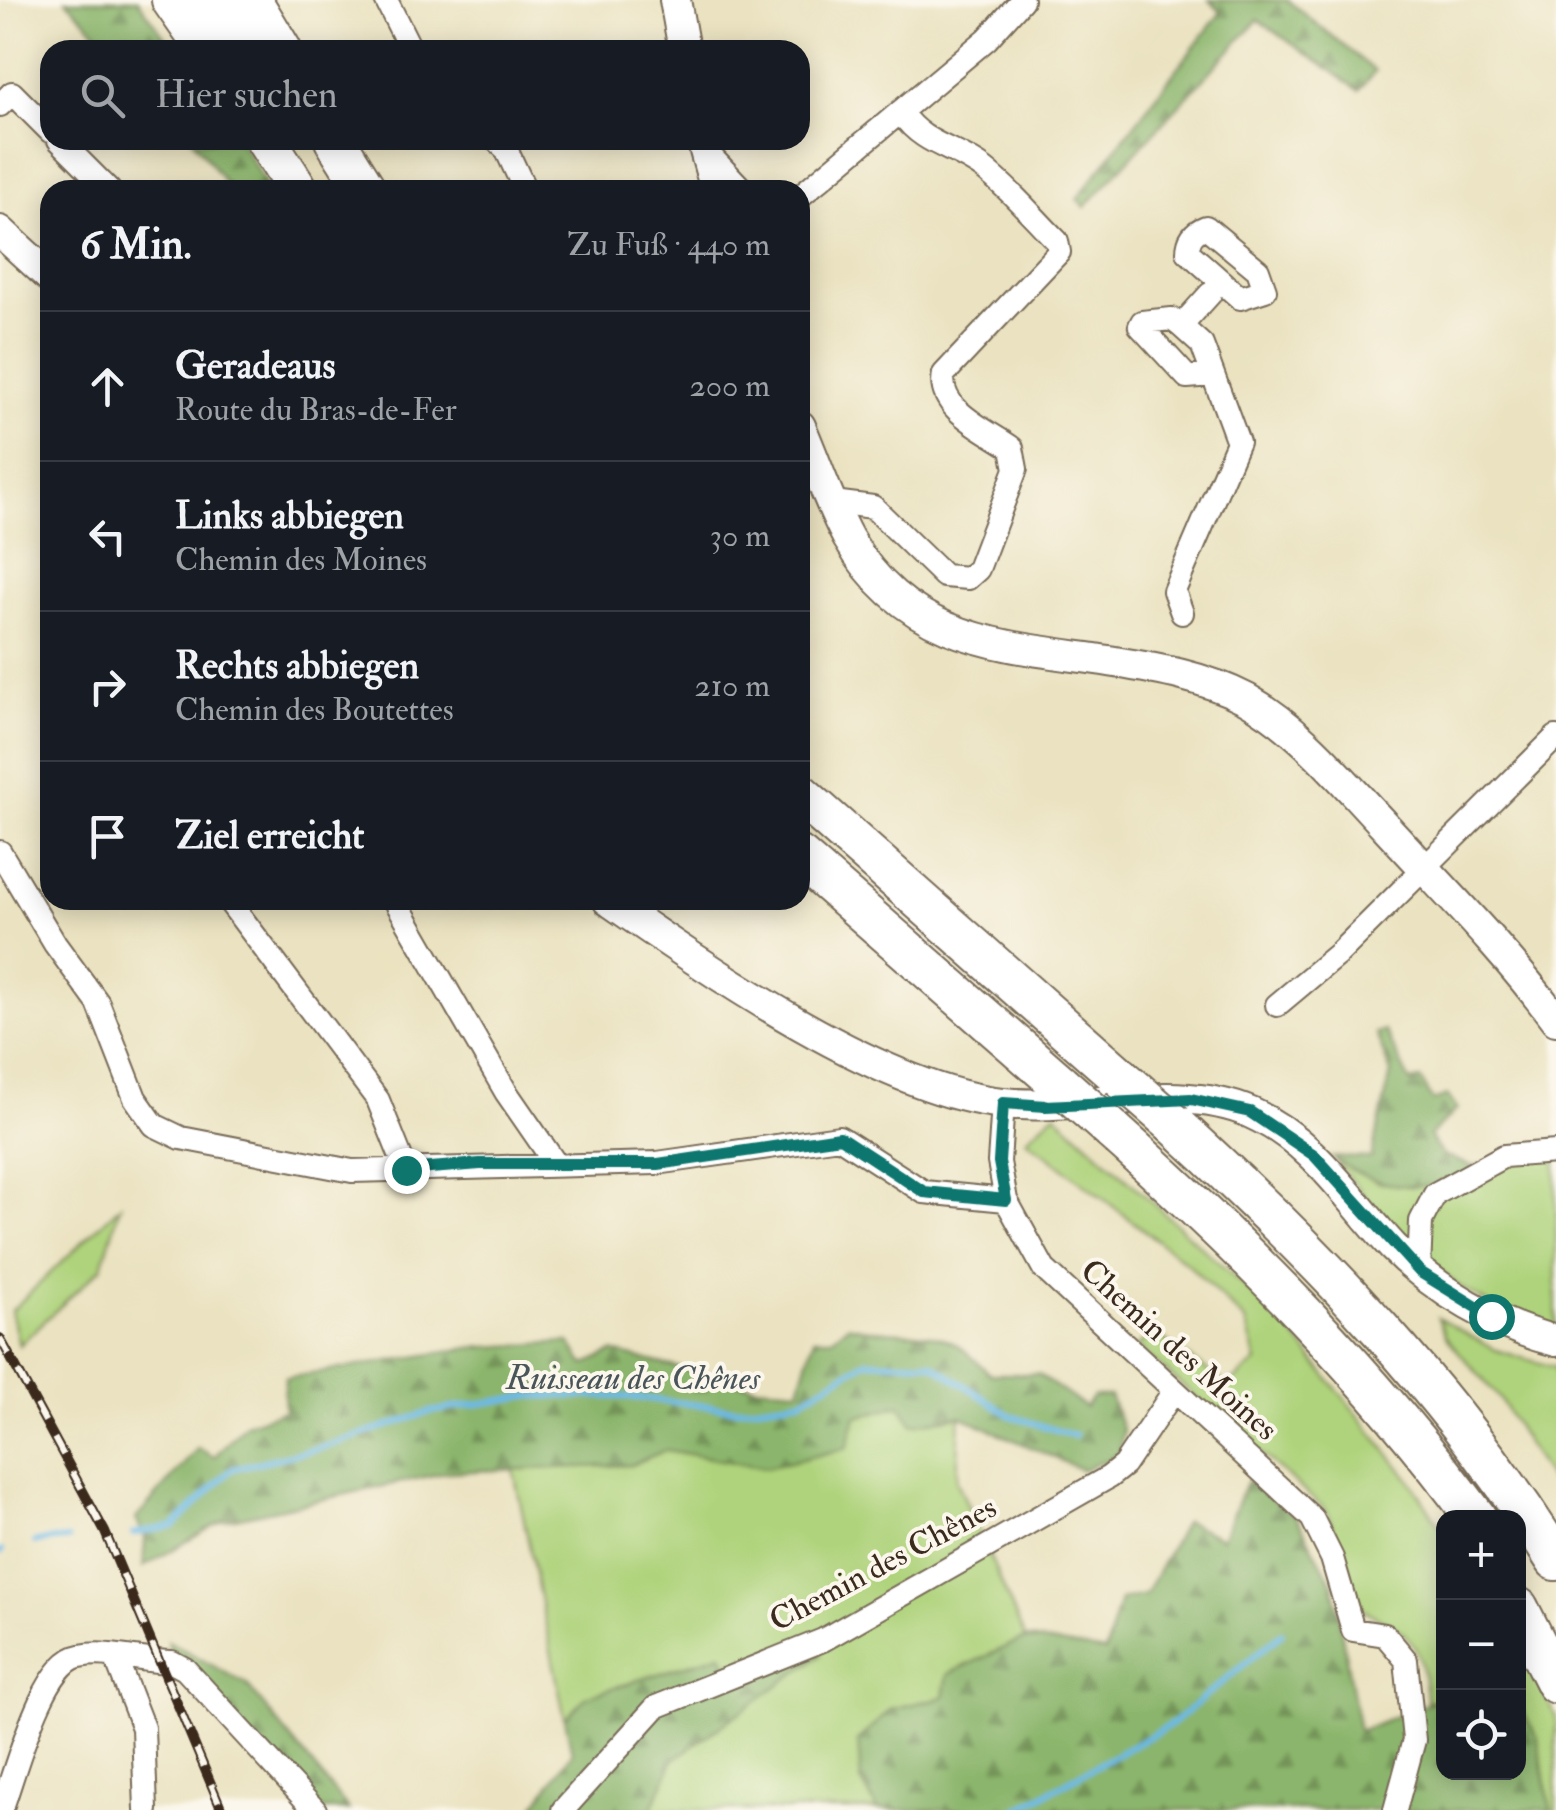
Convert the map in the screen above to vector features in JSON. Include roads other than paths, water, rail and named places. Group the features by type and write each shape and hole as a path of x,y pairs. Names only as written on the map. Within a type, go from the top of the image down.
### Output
{"highway":[{"path":"172,0 201,40"},
{"path":"209,0 234,40"},
{"path":"251,0 275,40"},
{"path":"280,0 300,40"},
{"path":"272,150 292,180"},
{"path":"299,150 315,180"},
{"path":"342,150 362,180"},
{"path":"351,150 364,180"},
{"path":"810,803 1174,1124 1360,1303 1556,1550"},
{"path":"810,865 1112,1130 1280,1286 1383,1398 1467,1508"},
{"path":"1510,1488 1556,1560"},
{"path":"1526,1591 1556,1636"},
{"path":"1526,1624 1556,1684"}],"street":[{"path":"386,0 406,40"},
{"path":"675,0 682,40"},
{"path":"810,188 902,114 1020,4"},
{"path":"0,105 12,94 40,121"},
{"path":"833,502 874,507 944,576 968,578 978,569 1016,469 1016,457 1012,448 946,400 941,386 944,374 1059,252 1057,241 986,170 953,149 916,135 902,114"},
{"path":"69,150 99,180"},
{"path":"506,150 520,180"},
{"path":"704,150 713,180"},
{"path":"707,150 733,180"},
{"path":"1206,227 1258,270 1265,290 1223,304 1211,284 1188,252 1188,242 1206,227"},
{"path":"0,231 40,268"},
{"path":"1181,326 1211,284"},
{"path":"1182,613 1174,592 1238,442 1202,345 1172,319 1142,322 1140,326 1187,376 1212,375"},
{"path":"810,449 870,570 913,614 956,634 998,645 1164,670 1214,682 1252,702 1302,738 1522,975 1556,1020"},
{"path":"1278,1006 1426,870 1556,737"},
{"path":"0,852 55,944 98,1003 135,1098 154,1126 181,1138 352,1171 555,1163 658,1164 840,1137 924,1192 1006,1200"},
{"path":"236,910 378,1100 406,1170"},
{"path":"401,910 506,1092 555,1163"},
{"path":"623,910 728,980 888,1069 959,1097 1046,1106 1191,1099 1250,1112 1314,1155 1420,1272 1491,1316 1556,1341"},
{"name":"Chemin des Moines","path":"1003,1103 999,1162 1006,1200 1058,1285 1312,1518 1332,1558 1354,1630 1386,1635 1406,1660 1414,1740 1395,1810"},
{"path":"1420,1272 1422,1221 1435,1194 1504,1156 1556,1152"},
{"name":"Chemin des Chênes","path":"563,1810 656,1707 823,1640 1109,1477 1124,1464 1174,1391"},
{"path":"1,1810 54,1674 80,1656 172,1662 197,1678 315,1810"},
{"path":"108,1656 143,1728 146,1810"}],"waterway":[{"name":"Ruisseau des Chênes","path":"133,1534 174,1526 232,1469 328,1446 430,1412 527,1396 628,1397 736,1409 800,1400 867,1361 931,1363 1011,1416 1075,1436"},
{"name":"Ruisseau des Chênes","path":"35,1542 68,1539"},
{"path":"1016,1810 1172,1724 1282,1633"}],"railway":[{"path":"0,1338 105,1532 222,1810"}]}
